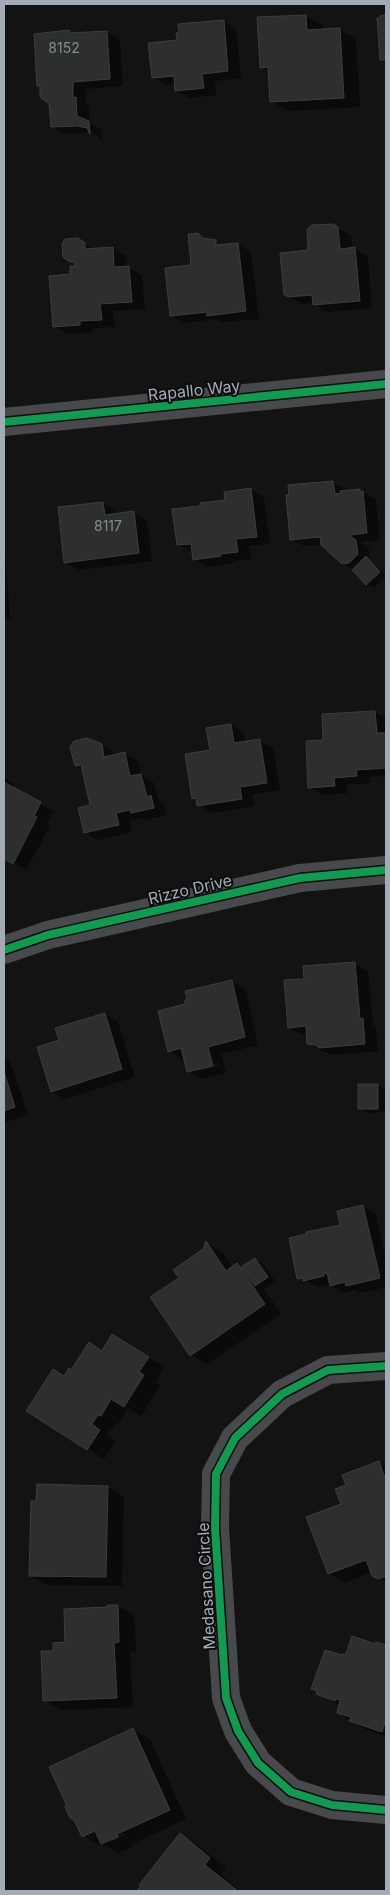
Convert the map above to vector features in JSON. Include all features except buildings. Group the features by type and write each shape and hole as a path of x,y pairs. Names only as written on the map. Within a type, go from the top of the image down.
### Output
{"street":[{"name":"Rapallo Way","path":"4,422 386,384"},
{"name":"Rizzo Drive","path":"4,950 48,935 300,878 386,870"},
{"name":"Medasano Circle","path":"386,1366 328,1370 282,1394 235,1438 216,1474 215,1528 226,1698 238,1731 258,1764 291,1792 332,1805 386,1810"}],"cycle path":[{"path":"4,422 386,384"},
{"path":"4,950 48,935 300,878 386,870"},
{"path":"386,1366 328,1370 282,1394 235,1438 216,1474 215,1528 226,1698 238,1731 258,1763 291,1792 332,1805 386,1810"}]}
